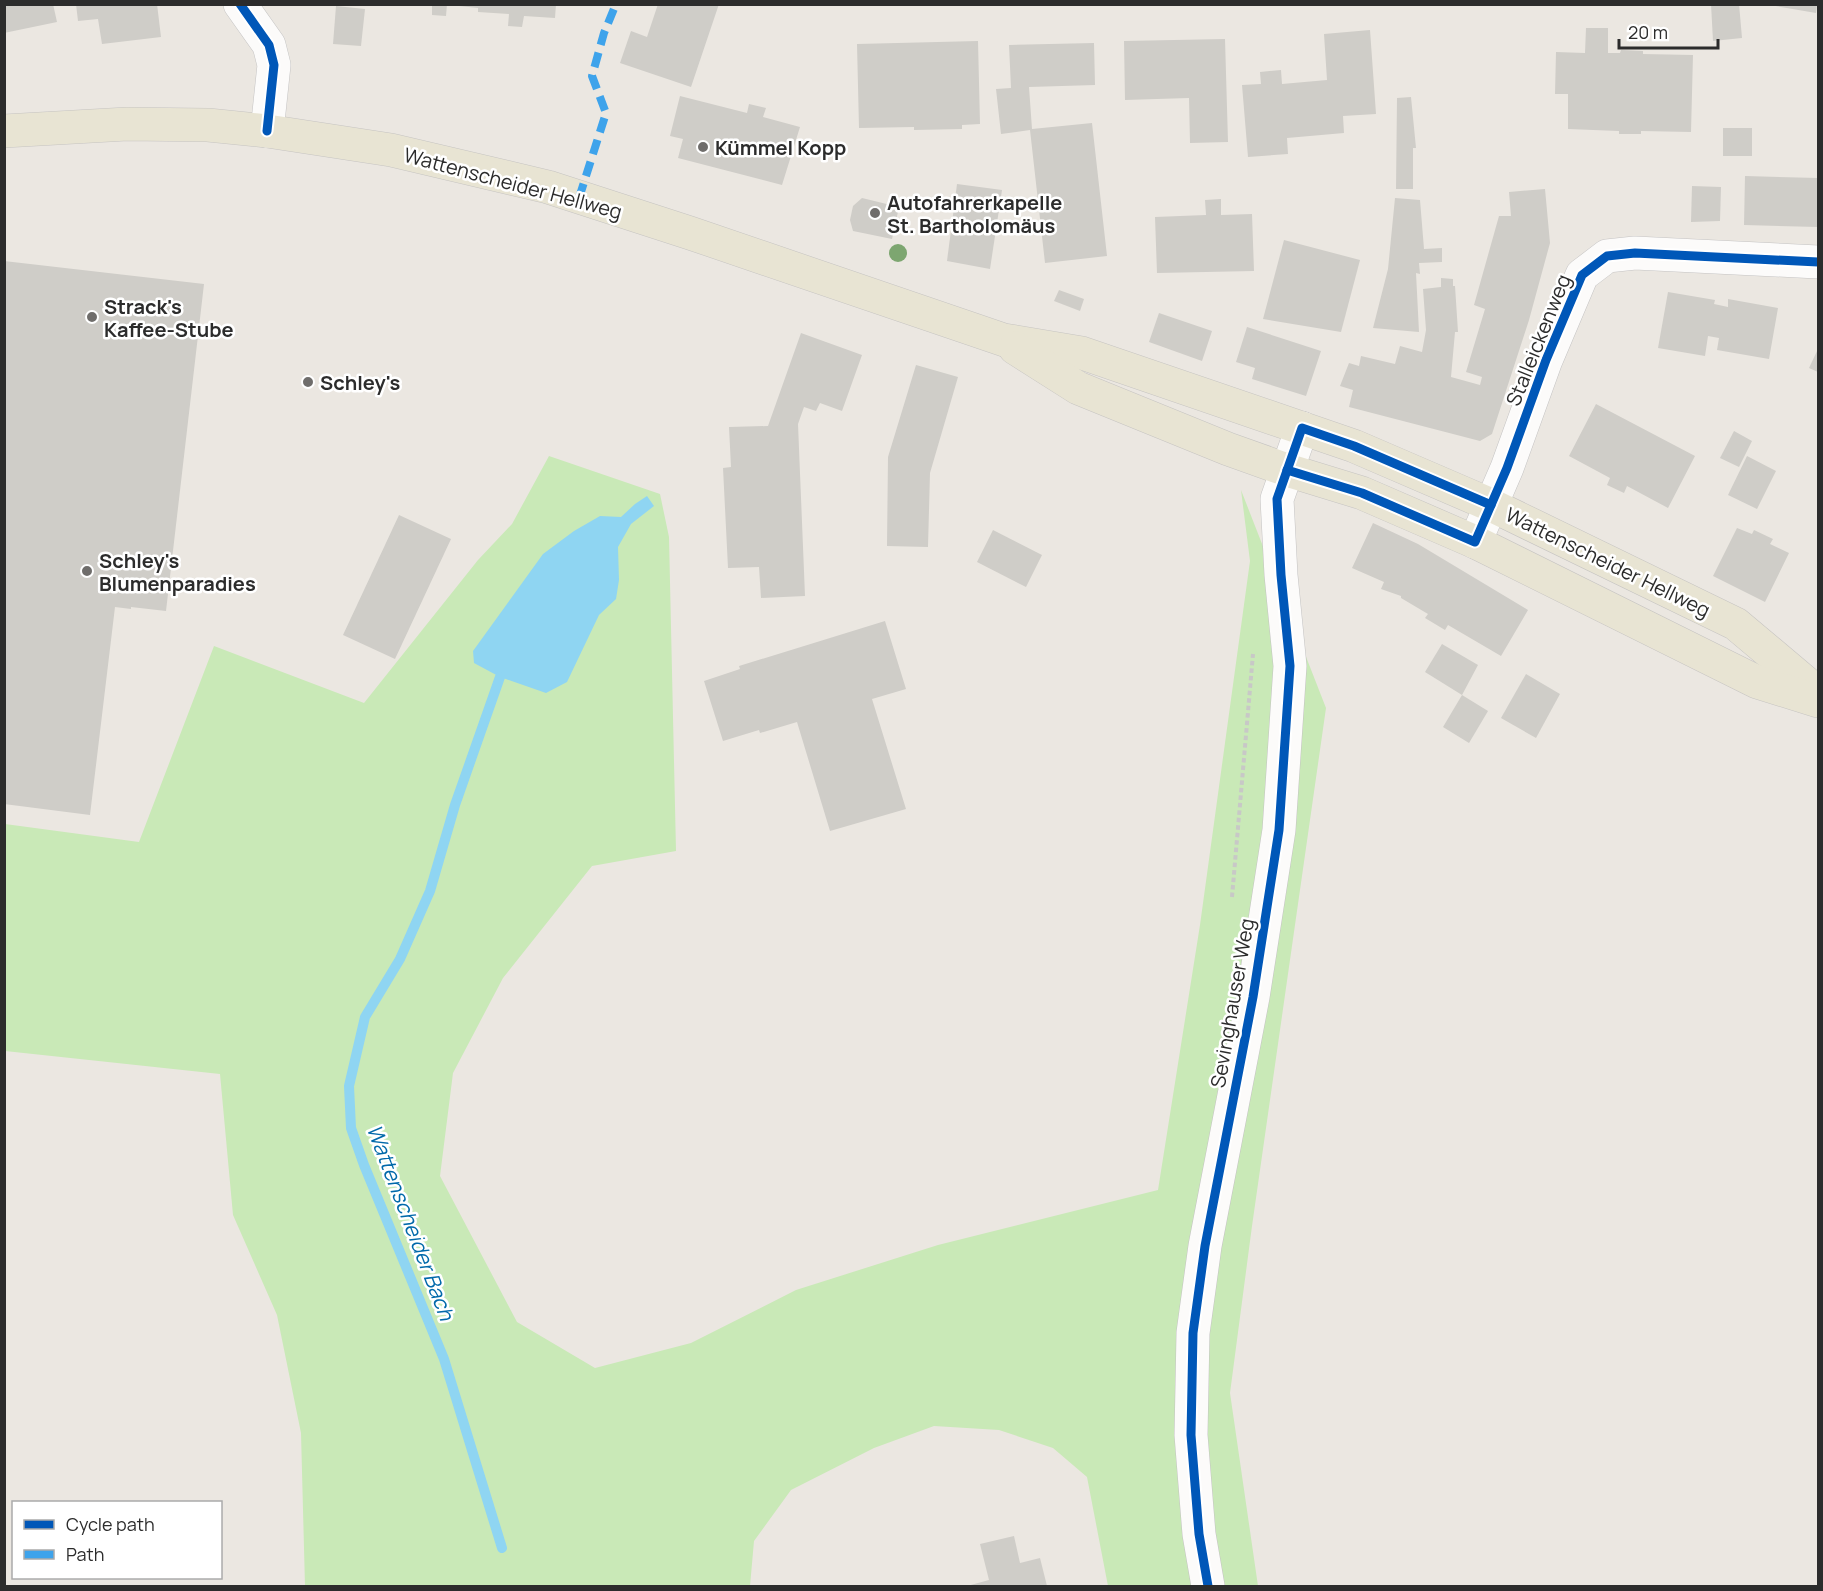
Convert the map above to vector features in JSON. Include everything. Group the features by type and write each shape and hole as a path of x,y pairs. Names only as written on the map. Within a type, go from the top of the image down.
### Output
{"main road":[{"name":"Wattenscheider Hellweg","path":"4,131 127,124 208,125 267,131 391,150 548,188 690,233 1004,340 1082,352 1354,446 1491,505 1736,624 1818,693"},
{"name":"Wattenscheider Hellweg","path":"1004,340 1078,388 1228,449 1362,493 1475,542 1757,682 1818,701"}],"street":[{"path":"240,4 269,45 274,65 267,131"},
{"name":"Stalleickenweg","path":"1475,542 1507,468 1546,360 1582,275 1607,256 1635,254 1818,262"},
{"name":"Sevinghauser Weg","path":"1208,1587 1199,1534 1191,1435 1193,1333 1205,1246 1253,997 1279,830 1290,666 1281,575 1277,499 1302,428"}],"green space":[{"path":"549,456 660,494 669,537 676,851 592,866 503,978 453,1073 440,1176 517,1322 595,1368 691,1343 796,1290 938,1245 1158,1190 1200,925 1250,561 1241,490 1326,708 1230,1393 1258,1586 1108,1586 1087,1477 1053,1448 999,1430 934,1426 874,1448 791,1490 754,1541 750,1586 305,1586 301,1433 277,1315 233,1215 220,1074 5,1051 5,824 139,842 214,646 364,703 478,560 512,524"}],"water":[{"path":"647,496 654,506 631,524 618,547 619,580 616,599 599,615 567,682 546,693 500,677 474,663 473,651 543,554 574,531 600,516 621,517"}],"building":[{"path":"4,4 53,4 57,22 4,33"},
{"path":"76,4 157,4 161,37 102,44 98,19 78,21"},
{"path":"432,4 447,4 446,16 432,15"},
{"path":"459,4 556,4 555,18 524,16 522,27 508,26 509,14 478,12 478,8 459,6"},
{"path":"658,4 719,4 691,87 620,63 631,31 647,37"},
{"path":"1711,4 1739,4 1742,38 1713,41"},
{"path":"1770,5 1817,5 1816,13"},
{"path":"336,6 365,9 361,46 333,44"},
{"path":"1586,28 1608,28 1608,53 1620,53 1621,50 1643,51 1643,54 1693,55 1691,132 1641,131 1641,134 1619,134 1619,131 1568,129 1568,94 1555,94 1556,52 1585,53"},
{"path":"1370,30 1376,114 1343,116 1344,133 1287,138 1288,154 1248,157 1242,85 1261,84 1260,72 1281,70 1282,84 1327,80 1324,34"},
{"path":"1225,39 1228,142 1190,143 1189,98 1125,100 1124,41"},
{"path":"978,41 980,124 962,125 962,129 859,128 857,44"},
{"path":"1094,43 1095,85 1029,87 1032,129 1092,123 1107,256 1045,263 1030,130 1001,134 996,89 1011,88 1009,45"},
{"path":"680,96 747,113 749,104 766,108 763,117 800,127 782,185 678,158 683,139 670,136"},
{"path":"1411,97 1416,148 1413,148 1413,189 1396,189 1397,98"},
{"path":"1723,128 1752,128 1752,156 1723,156"},
{"path":"1745,176 1818,178 1818,227 1744,225"},
{"path":"957,184 1002,190 990,269 947,261"},
{"path":"1692,186 1721,187 1720,221 1691,222"},
{"path":"1545,189 1550,243 1529,320 1492,434 1480,441 1349,407 1353,390 1340,386 1349,363 1359,366 1361,356 1395,364 1400,346 1422,352 1426,330 1423,289 1441,287 1441,278 1453,279 1453,286 1455,286 1458,332 1455,332 1451,377 1480,385 1482,377 1466,372 1485,309 1474,305 1499,216 1511,216 1509,192"},
{"name":"Autofahrerkapelle St. Bartholomäus","path":"862,198 899,207 892,239 853,231 850,220 853,206"},
{"path":"1395,198 1420,200 1424,249 1442,248 1442,262 1419,263 1420,274 1416,273 1419,332 1373,328 1388,269"},
{"path":"1221,199 1221,215 1252,214 1254,271 1157,273 1155,217 1206,215 1205,200"},
{"path":"1284,240 1360,260 1341,332 1263,319"},
{"name":"Schley's Blumenparadies","path":"4,261 204,284 166,611 115,607 90,815 4,804"},
{"path":"1059,290 1084,299 1080,311 1054,301"},
{"path":"1668,292 1715,300 1714,304 1728,307 1728,299 1778,308 1769,359 1717,350 1719,338 1708,336 1705,356 1658,348"},
{"path":"1159,313 1212,331 1202,361 1149,342"},
{"path":"1247,327 1321,351 1306,396 1252,379 1255,368 1236,362"},
{"path":"801,333 862,355 842,411 820,403 816,411 804,407 798,424 805,596 761,598 759,567 728,568 723,468 731,467 729,427 768,426"},
{"path":"1818,349 1818,372 1809,368"},
{"path":"916,365 958,377 930,473 928,547 887,546 888,457"},
{"path":"1596,404 1695,456 1668,508 1627,486 1624,493 1607,485 1610,478 1569,456"},
{"path":"1734,431 1752,441 1739,467 1720,458"},
{"path":"1747,456 1776,471 1757,509 1728,495"},
{"path":"399,515 451,539 395,659 343,635"},
{"path":"1373,523 1418,544 1528,610 1501,656 1448,625 1445,630 1425,618 1428,614 1401,596 1381,589 1384,582 1352,568"},
{"path":"1737,528 1752,534 1754,530 1773,539 1770,544 1789,553 1765,602 1713,576"},
{"path":"993,530 1042,555 1026,587 977,562"},
{"path":"885,621 906,689 872,699 906,809 830,831 797,722 723,741 704,681 740,669 739,666"},
{"path":"1442,644 1478,665 1462,695 1425,672"},
{"path":"1526,674 1560,694 1536,738 1501,718"},
{"path":"1462,695 1488,711 1469,743 1443,727"},
{"path":"1014,1536 1020,1563 1040,1558 1047,1586 967,1586 989,1580 980,1544"}],"waterway":[{"name":"Wattenscheider Bach","path":"500,677 455,805 430,891 400,959 365,1017 349,1086 351,1128 444,1359 502,1548"}],"marked path":[{"path":"579,198 606,113 592,76 604,33 616,4"}],"cycle path":[{"path":"240,4 269,45 274,65 267,131"},
{"path":"1287,470 1362,493 1475,542 1507,468 1546,360 1582,275 1607,256 1635,253 1818,262"},
{"path":"1208,1586 1199,1534 1191,1435 1193,1333 1205,1246 1253,997 1279,830 1290,666 1281,575 1277,499 1302,428 1354,446 1491,505"}],"place":[{"name":"Kümmel Kopp","path":"703,147"},
{"name":"Autofahrerkapelle St. Bartholomäus","path":"875,213"},
{"name":"Strack's Kaffee-Stube","path":"92,317"},
{"name":"Schley's","path":"308,382"},
{"name":"Schley's Blumenparadies","path":"87,571"}]}
